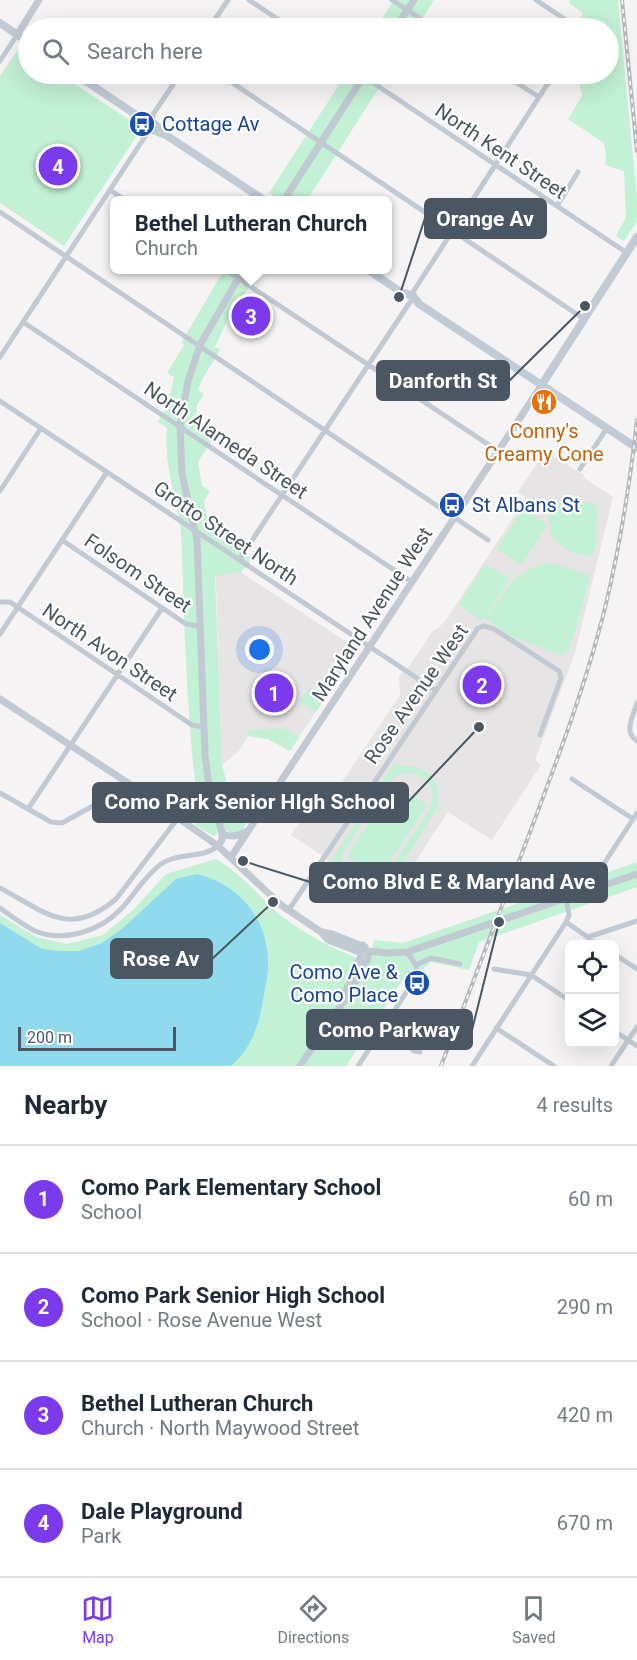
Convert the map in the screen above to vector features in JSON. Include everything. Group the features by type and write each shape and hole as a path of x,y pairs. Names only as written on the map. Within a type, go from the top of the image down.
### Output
{"main road":[{"path":"0,23 17,35"},
{"path":"90,84 257,196"},
{"name":"Maryland Avenue West","path":"541,386 637,237"},
{"path":"374,274 637,448"}],"street":[{"path":"28,18 39,0"},
{"path":"216,18 228,0"},
{"path":"249,0 276,18"},
{"path":"392,0 420,18"},
{"path":"402,18 414,0"},
{"path":"536,0 563,18"},
{"path":"0,61 17,35"},
{"path":"0,357 110,190 173,84"},
{"path":"234,84 584,319"},
{"path":"287,196 357,84"},
{"name":"North Kent Street","path":"378,84 627,253"},
{"path":"519,84 539,97"},
{"path":"239,560 369,364 547,84"},
{"path":"557,206 578,172"},
{"path":"110,190 118,196"},
{"path":"0,212 488,540"},
{"path":"233,274 498,452"},
{"path":"0,908 37,932 65,935 88,931 115,915 155,869 165,862 177,857 212,851 222,840 209,789 195,531 182,474 180,427 188,381 200,345 240,274"},
{"name":"North Alameda Street","path":"23,322 412,582"},
{"name":"Maryland Avenue West","path":"231,857 541,386"},
{"name":"Grotto Street North","path":"0,401 435,690"},
{"path":"0,490 41,428"},
{"path":"580,469 607,428"},
{"path":"0,634 107,472"},
{"name":"Folsom Street","path":"62,540 186,624 200,626"},
{"name":"North Avon Street","path":"0,602 10,602 192,725 204,727"},
{"path":"28,809 162,608"},
{"name":"Rose Avenue West","path":"288,911 478,628 489,626 559,671 561,678 540,735"},
{"path":"0,699 131,785 218,846 288,911 328,939 345,947 388,953 407,952 637,874"},
{"path":"637,703 629,731 630,736 637,741"},
{"path":"572,779 635,816 586,891"},
{"path":"0,793 51,822 67,822 131,785"},
{"path":"0,888 57,919 72,919 90,915 104,909 116,899 178,818"},
{"path":"222,834 236,836 250,828"},
{"path":"472,1066 566,922 569,915 566,898"},
{"path":"588,937 637,921"},
{"path":"566,922 592,940"},
{"path":"321,932 332,934 365,949"},
{"path":"345,947 354,958 353,974"},
{"path":"342,1001 365,949"},
{"path":"300,1066 359,977 367,961 365,949"},
{"path":"358,1066 417,976 416,965 407,952"},
{"path":"619,957 637,969"},
{"path":"416,965 431,958 460,964"},
{"path":"494,969 531,975 565,998"},
{"path":"383,1027 414,1051 420,1052"},
{"path":"611,1066 637,1027"},
{"path":"496,1028 554,1066"},
{"path":"619,1034 637,1046"}],"shaded area":[{"path":"545,451 584,475 583,477 613,497 575,653 535,760 541,765 492,840 448,812 404,879 400,877 392,889 370,904 337,881 334,867 323,856 291,835 317,796 328,803 400,695 399,676 410,665 432,632 446,620 526,498 518,492"},
{"path":"215,555 357,649 290,751 268,739 248,736 239,751 222,765"}],"green space":[{"path":"394,0 434,0 422,18 382,18"},
{"path":"570,0 618,0 637,199 637,221 624,241 616,236 626,217 624,171 605,165 604,143 568,119 582,96 580,84 619,84 619,18 580,18 583,13 569,3"},
{"path":"18,49 18,84 74,84 142,128 64,246 0,203 0,76"},
{"path":"340,84 382,84 310,196 275,196 269,193"},
{"path":"222,274 257,274 227,321 215,347 220,350 198,390 204,394 197,405 195,427 213,439 198,462 202,486 210,491 204,501 210,531 252,559 241,572 215,576 222,765 229,791 256,808 241,832 227,831 214,836 195,825 204,811 196,785 192,757 181,532 167,455 167,428 158,422 168,404 174,377 167,373 184,345 181,343"},
{"path":"549,502 594,503 597,507 596,542 593,554 581,555 568,550 552,536"},
{"path":"526,509 547,525 520,564 497,549 522,510"},
{"path":"554,563 590,576 568,651 560,655 511,636 486,619 516,578 533,567"},
{"path":"485,564 509,579 485,618 481,620 460,606 460,603"},
{"path":"310,688 327,694 317,711 298,701"},
{"path":"283,728 299,737 290,751 268,739 248,736 248,730"},
{"path":"394,763 418,768 430,775 437,787 437,807 402,864 383,887 368,893 352,890 344,884 336,868 330,862","holes":["413,774 424,779 431,788 431,807 383,879 372,885 356,884 345,874 342,858 345,850 389,782 398,775"]},
{"path":"395,783 427,805 379,877 347,856"},
{"path":"216,859 227,866 291,923 329,946 370,963 374,940 403,943 637,862 637,887 479,942 469,970 431,962 421,971 408,972 346,1066 0,1066 0,915 36,937 67,944 103,935 133,910 166,874"}],"water":[{"path":"197,874 225,886 248,905 262,930 266,944 268,972 260,1015 252,1039 238,1060 231,1066 0,1066 0,923 42,949 79,951 102,943 123,928 176,879"}],"railway":[{"path":"622,0 637,151"},
{"path":"441,1066 551,776 589,665 615,561 628,491 637,420"}],"place":[{"name":"Cottage Av","path":"142,124"},
{"name":"Dale Playground","path":"58,166"},
{"name":"Orange Av","path":"399,297"},
{"name":"Danforth St","path":"585,306"},
{"name":"Bethel Lutheran Church","path":"251,316"},
{"name":"Conny's Creamy Cone","path":"544,402"},
{"name":"St Albans St","path":"452,505"},
{"name":"Como Park Senior High School","path":"482,685"},
{"name":"Como Park Elementary School","path":"274,693"},
{"name":"Como Park Senior HIgh School","path":"479,727"},
{"name":"Como Blvd E & Maryland Ave","path":"243,861"},
{"name":"Rose Av","path":"273,902"},
{"name":"Como Parkway","path":"499,922"},
{"name":"Como Ave & Como Place","path":"417,983"}]}
